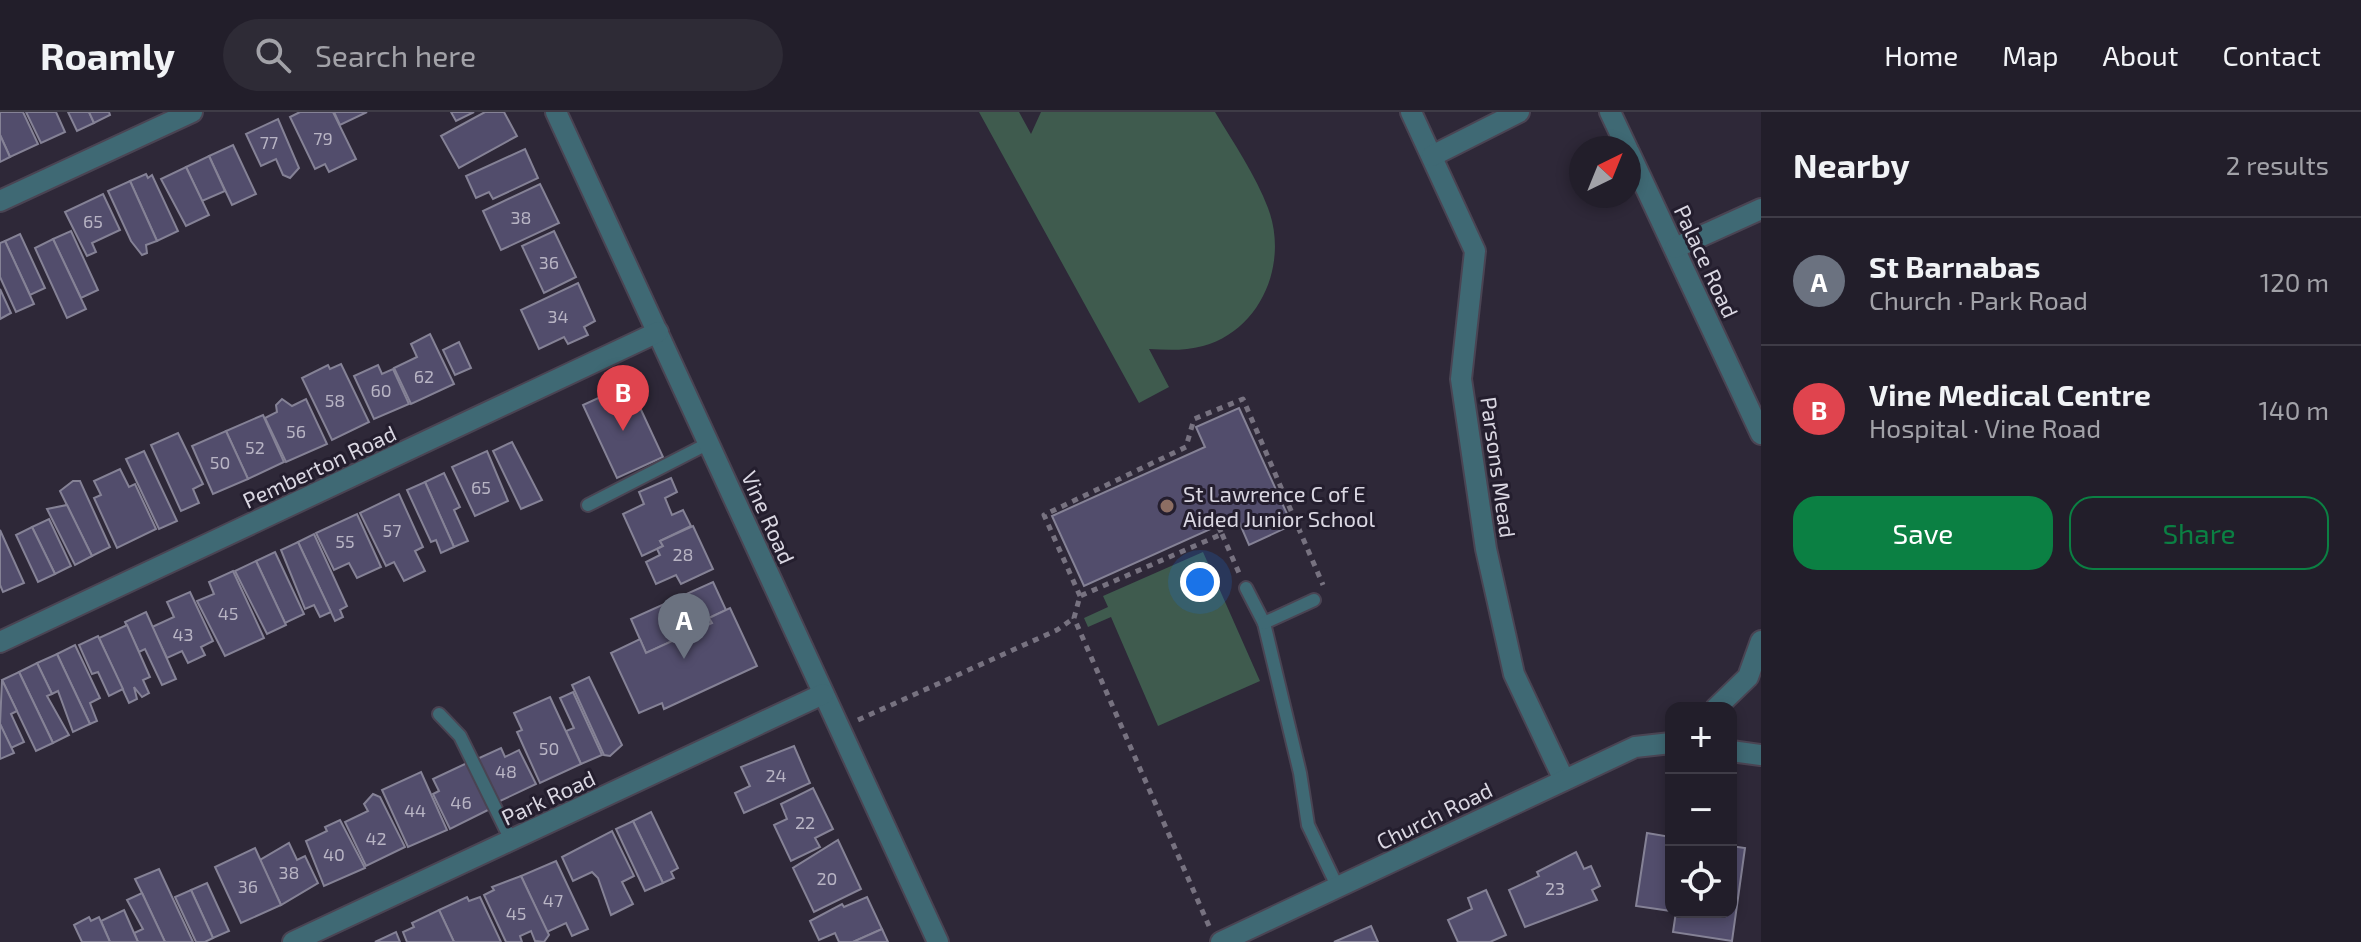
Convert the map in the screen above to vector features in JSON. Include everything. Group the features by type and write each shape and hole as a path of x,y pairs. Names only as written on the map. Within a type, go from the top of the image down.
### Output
{"street":[{"path":"0,201 192,112"},
{"name":"Vine Road","path":"556,112 938,942"},
{"name":"Parsons Mead","path":"1411,112 1475,251 1461,379 1486,549 1514,674 1564,780"},
{"path":"1432,156 1519,112"},
{"name":"Palace Road","path":"1610,112 1621,136"},
{"name":"Palace Road","path":"1641,177 1761,434"},
{"path":"1675,248 1761,209"},
{"name":"Pemberton Road","path":"0,642 658,332"},
{"path":"1723,702 1758,666 1761,641"},
{"name":"Park Road","path":"293,942 823,694"},
{"name":"Church Road","path":"1226,937 1338,888 1635,747 1665,744"},
{"path":"1737,752 1761,755"}],"lane":[{"path":"588,505 709,443"},
{"path":"1246,588 1264,623 1300,773 1308,825 1338,888"},
{"path":"1264,623 1314,600"},
{"path":"439,714 460,736 511,840"}],"path":[{"path":"839,728 1057,630 1074,618 1080,596 1044,515 1186,447 1194,419 1243,399 1327,594 1314,600"},
{"path":"1218,526 1246,588"},
{"path":"1080,596 1222,534"},
{"path":"1074,618 1226,937"}],"green space":[{"path":"979,112 1019,112 1031,134 1041,112 1215,112 1257,184 1274,229 1272,272 1255,310 1223,338 1203,346 1149,349 1169,387 1139,403"},
{"path":"1203,552 1260,681 1158,726 1111,617 1088,627 1084,618 1108,607 1103,596"}],"building":[{"path":"0,112 23,112 38,144 10,157 0,135"},
{"path":"26,112 56,112 65,132 41,143"},
{"path":"68,112 89,112 94,123 77,131"},
{"path":"89,112 109,112 110,115 94,123"},
{"path":"300,112 333,112 356,159 329,172 325,164 315,169 290,117"},
{"path":"334,112 367,112 340,125"},
{"path":"451,112 474,112 456,121"},
{"path":"485,112 504,112 517,136 459,168 441,136"},
{"path":"278,119 299,168 290,178 283,175 276,159 261,166 246,134"},
{"path":"0,135 10,157 0,162"},
{"path":"233,145 256,194 232,205 209,156"},
{"path":"525,149 538,178 493,199 489,192 476,198 466,176"},
{"path":"209,156 225,191 202,201 186,167"},
{"path":"186,167 209,215 186,226 161,179"},
{"path":"146,174 148,178 152,175 178,231 157,241 130,181"},
{"path":"130,181 157,241 146,245 147,253 142,255 131,241 108,191"},
{"path":"540,184 559,223 501,250 483,211"},
{"path":"103,194 120,230 92,243 96,252 87,256 65,212"},
{"path":"71,231 98,290 81,298 53,239"},
{"path":"554,231 576,277 544,293 522,246"},
{"path":"20,234 45,288 30,295 5,241"},
{"path":"53,239 86,309 67,318 35,248"},
{"path":"5,241 34,304 16,312 0,277 0,243"},
{"path":"578,283 595,321 584,327 588,335 568,344 564,337 539,349 521,310"},
{"path":"0,289 11,313 0,319"},
{"path":"430,334 454,384 411,404 394,368 417,357 411,344"},
{"path":"459,342 471,368 455,375 443,350"},
{"path":"341,364 369,422 332,440 302,378 328,365 330,369"},
{"path":"378,365 382,374 393,369 409,404 374,419 354,376"},
{"path":"629,384 663,457 617,478 583,405"},
{"path":"282,399 292,406 306,399 327,444 286,462 265,418 277,412 276,405"},
{"path":"1239,408 1292,525 1249,545 1237,517 1084,586 1052,516 1205,447 1196,427"},
{"path":"263,415 284,462 248,479 226,431"},
{"path":"226,431 248,479 213,494 192,446"},
{"path":"178,433 203,484 193,489 199,503 181,511 151,445"},
{"path":"512,442 542,500 521,509 493,451"},
{"path":"144,451 177,521 159,529 126,459"},
{"path":"487,451 508,501 475,516 452,467"},
{"path":"120,469 129,487 135,484 156,529 117,548 94,498 101,495 94,481"},
{"path":"444,473 460,507 454,510 468,541 454,547 425,482"},
{"path":"671,478 677,492 665,498 672,515 683,510 691,526 660,541 663,546 642,556 623,514 644,504 639,492"},
{"path":"73,481 80,481 110,547 92,556 60,491"},
{"path":"425,482 454,547 441,553 436,540 431,542 407,490"},
{"path":"399,494 423,547 415,551 425,571 404,581 394,562 386,566 360,513"},
{"path":"67,505 92,556 75,565 47,509"},
{"path":"357,514 381,567 357,578 349,563 334,570 316,533"},
{"path":"49,519 71,566 55,574 32,527"},
{"path":"693,526 713,569 681,584 676,575 656,584 646,562 660,555 657,549 663,546 660,541"},
{"path":"32,527 55,574 38,582 16,535"},
{"path":"0,530 24,583 3,592 0,585"},
{"path":"314,534 347,606 340,610 343,617 335,621 298,542"},
{"path":"298,542 331,612 320,617 314,605 305,609 281,550"},
{"path":"275,552 304,614 285,623 256,561"},
{"path":"256,561 286,625 267,634 235,571"},
{"path":"233,571 264,638 225,656 197,601 214,594 209,582"},
{"path":"713,582 726,610 709,618 712,623 646,653 631,619"},
{"path":"190,592 213,641 201,647 205,655 188,663 182,651 167,658 152,627 174,617 167,602"},
{"path":"730,608 757,666 664,709 662,703 639,713 611,653 640,639 646,653 712,623 709,618"},
{"path":"146,612 176,679 162,685 145,649 139,652 125,622"},
{"path":"127,625 150,677 143,680 149,693 142,697 134,687 137,699 129,703 99,638"},
{"path":"98,636 123,689 109,696 98,672 92,674 79,645"},
{"path":"75,645 100,698 90,703 97,721 90,724 57,654"},
{"path":"57,654 90,724 73,732 58,691 52,694 37,663"},
{"path":"37,663 52,694 47,696 69,735 53,743 19,672"},
{"path":"19,672 53,743 36,751 2,680"},
{"path":"589,677 622,745 610,756 604,755 572,685"},
{"path":"2,680 17,711 11,714 24,742 11,748 0,724"},
{"path":"573,692 602,755 581,764 566,731 574,728 560,698"},
{"path":"550,697 581,764 540,783 517,732 522,730 514,713"},
{"path":"0,724 14,753 0,759"},
{"path":"794,746 810,783 744,813 735,793 750,786 741,767"},
{"path":"501,748 505,757 519,750 536,784 498,802 477,759"},
{"path":"467,763 490,809 450,829 433,794 439,791 433,779"},
{"path":"421,772 447,830 408,847 382,790"},
{"path":"813,788 833,829 815,838 820,847 791,861 774,825 787,819 781,804"},
{"path":"373,794 380,797 405,847 366,866 345,822 368,811 364,804"},
{"path":"651,812 678,868 671,872 674,878 663,883 633,821"},
{"path":"340,820 365,868 324,886 306,841 327,831 325,827"},
{"path":"633,821 663,883 645,891 616,829"},
{"path":"612,831 634,876 622,882 633,904 611,915 598,878 592,872 573,881 562,857"},
{"path":"1647,833 1665,836 1665,910 1636,906"},
{"path":"838,840 861,889 814,912 793,868"},
{"path":"289,843 297,860 305,856 318,883 281,905 260,860"},
{"path":"1737,847 1745,848 1737,905"},
{"path":"255,848 281,905 241,923 215,867"},
{"path":"1576,852 1584,869 1591,866 1600,886 1592,890 1597,900 1525,927 1509,890 1539,876 1537,872"},
{"path":"556,861 588,929 572,936 566,923 547,932 521,876"},
{"path":"159,869 193,942 165,942 135,879"},
{"path":"521,876 549,935 544,942 535,941 531,931 520,936 522,942 506,942 484,895 494,890 492,887"},
{"path":"207,883 229,931 213,938 191,890"},
{"path":"191,890 213,938 205,942 196,942 175,897"},
{"path":"1486,890 1506,935 1490,942 1458,942 1448,920 1472,909 1468,898"},
{"path":"142,893 165,942 138,942 134,933 143,929 127,900"},
{"path":"467,897 469,901 480,897 501,942 454,942 439,910"},
{"path":"867,897 882,929 853,942 839,942 835,933 819,940 810,921 842,904 844,907"},
{"path":"124,910 138,942 110,942 101,921"},
{"path":"439,910 454,942 407,942 403,932 414,927 412,923"},
{"path":"89,917 91,921 99,917 110,942 82,942 74,925"},
{"path":"1675,918 1735,918 1732,941 1673,932"},
{"path":"1371,926 1378,942 1334,942"},
{"path":"882,929 888,942 853,942"},
{"path":"396,932 400,942 375,942"}],"place":[{"name":"Vine Medical Centre","path":"623,431"},
{"name":"St Lawrence C of E Aided Junior School","path":"1167,506"},
{"name":"St Barnabas","path":"684,659"}]}
